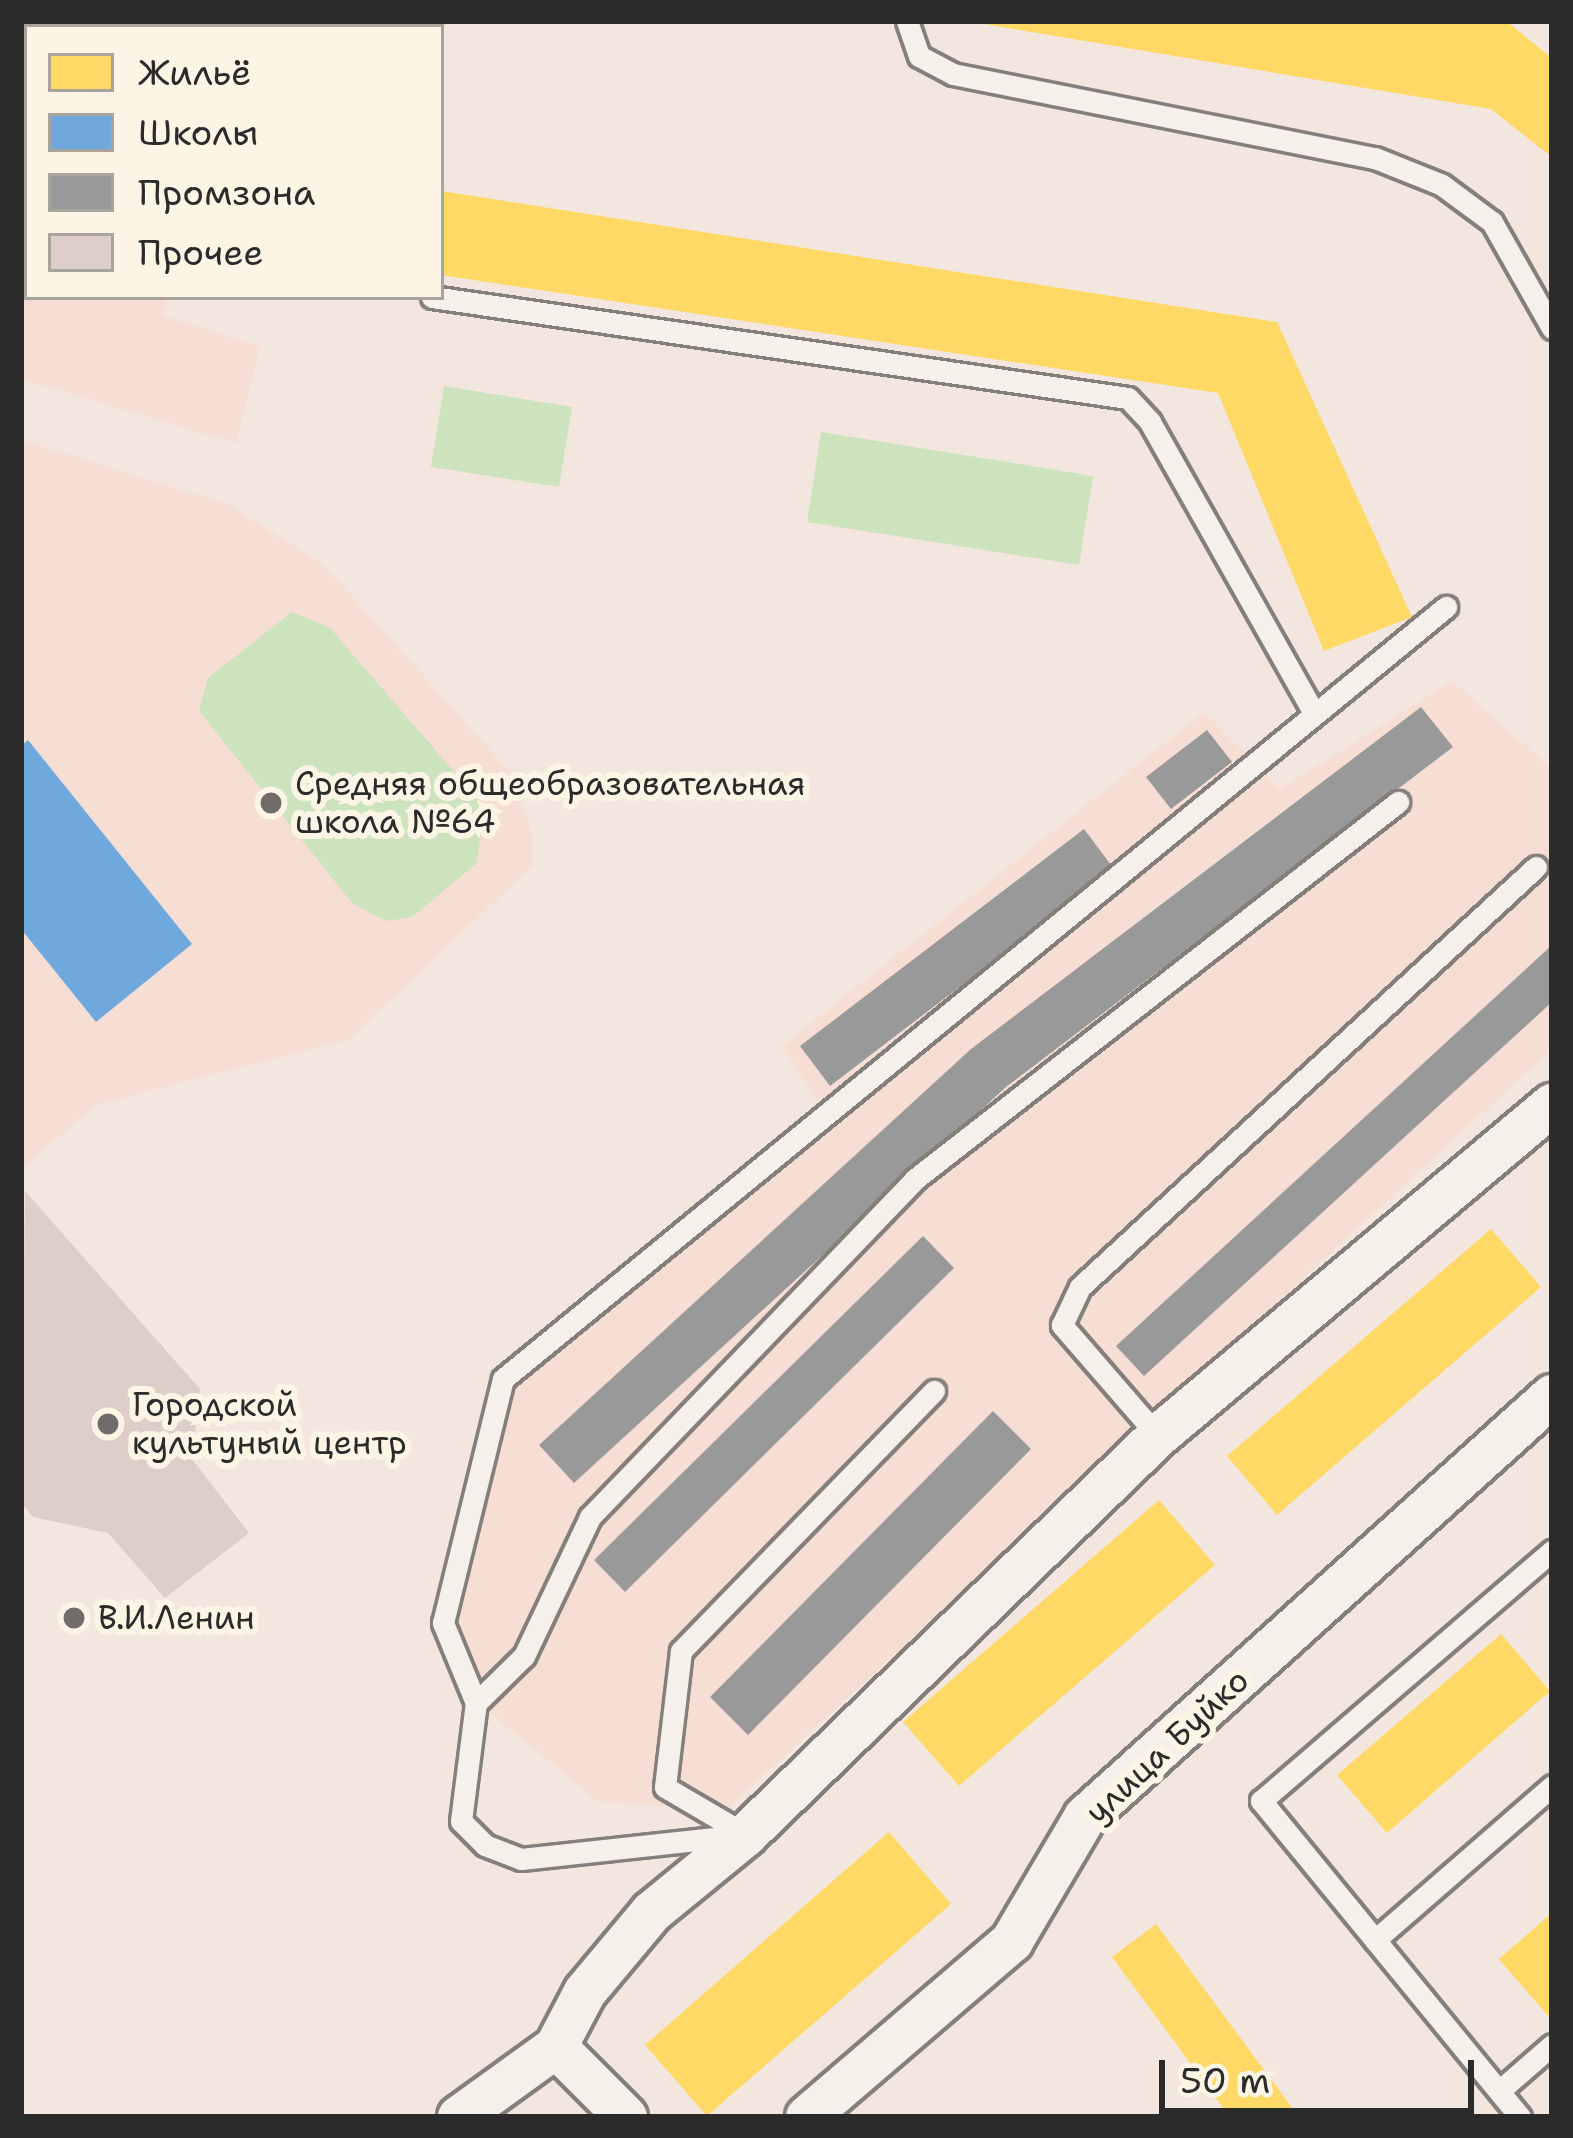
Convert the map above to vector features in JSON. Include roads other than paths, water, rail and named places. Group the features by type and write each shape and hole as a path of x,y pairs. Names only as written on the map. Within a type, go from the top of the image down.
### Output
{"street":[{"path":"459,2117 556,2047 585,1992 652,1912 746,1834 1158,1436 1552,1105"},
{"name":"улица Буйко","path":"807,2117 1012,1941 1085,1817 1552,1396"},
{"path":"556,2047 626,2117"}],"lane":[{"path":"907,21 919,56 953,74 1375,158 1442,184 1492,222 1552,328"},
{"path":"444,299 1128,398 1150,422 1312,710"},
{"path":"746,1834 521,1859 485,1846 461,1821 476,1703 443,1623 503,1379 1312,710 1446,608"},
{"path":"476,1703 524,1656 590,1517 916,1179 1398,802"},
{"path":"1158,1436 1062,1325 1080,1287 1536,867"},
{"path":"746,1834 665,1786 681,1651 934,1391"},
{"path":"1520,2117 1261,1801 1552,1551"},
{"path":"1375,1940 1552,1786"},
{"path":"1499,2091 1552,2045"}],"place":[{"name":"Средняя общеобразовательная школа №64","path":"271,803"},
{"name":"Городской культуный центр","path":"108,1424"},
{"name":"В.И.Ленин","path":"74,1618"}]}
